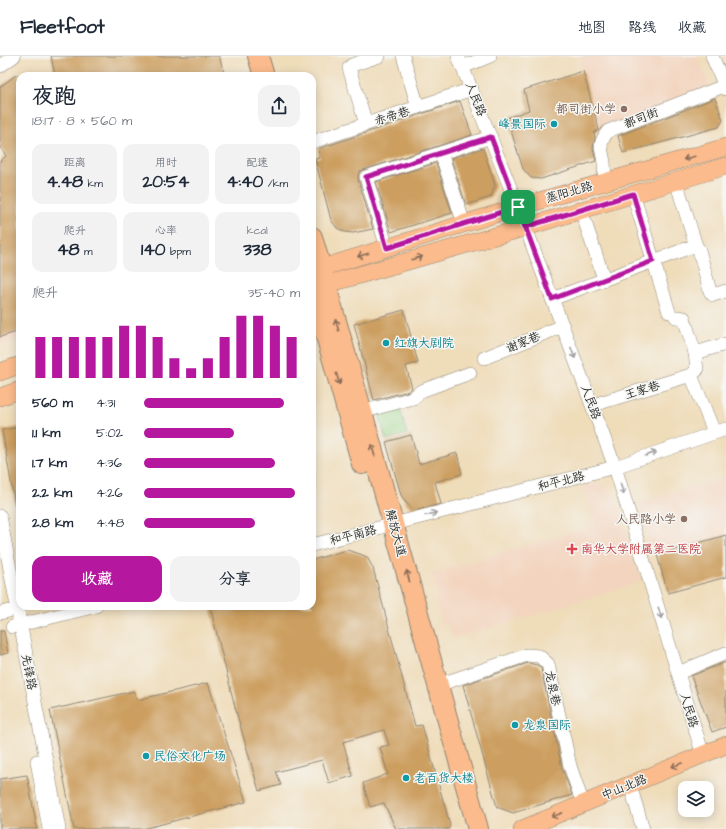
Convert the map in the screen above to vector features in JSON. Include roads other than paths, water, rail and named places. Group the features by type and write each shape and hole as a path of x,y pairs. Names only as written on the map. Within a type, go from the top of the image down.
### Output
{"highway":[{"path":"246,56 251,72"},
{"path":"258,56 263,72"},
{"name":"解放大道","path":"316,281 318,320 387,526 438,685 478,829"},
{"name":"解放大道","path":"316,281 362,412 387,526 467,829"}],"main road":[{"name":"蒸阳北路","path":"316,281 387,248 518,207 726,147"},
{"name":"蒸阳北路","path":"316,281 525,227 726,166"},
{"path":"0,372 16,366"},
{"path":"0,384 16,379"},
{"path":"0,397 16,391"},
{"name":"中山北路","path":"522,829 726,745"}],"street":[{"path":"0,66 14,56"},
{"path":"366,124 349,68 352,65 379,56"},
{"path":"403,56 418,107"},
{"path":"460,61 490,56"},
{"path":"712,56 725,87"},
{"name":"人民路","path":"460,61 491,137 593,404 615,467 703,755"},
{"name":"都司街","path":"604,182 604,164 600,150 602,140 608,131 725,87"},
{"name":"赤帝巷","path":"316,141 472,89"},
{"path":"387,248 366,177 491,137"},
{"path":"441,152 464,224"},
{"path":"676,181 696,246 699,250 710,291 713,295 726,291"},
{"path":"633,194 653,261 672,314 684,318 695,353 697,370 691,375 720,430"},
{"path":"581,210 604,279"},
{"path":"552,299 696,246"},
{"name":"谢家巷","path":"484,358 563,326"},
{"path":"695,353 726,344"},
{"path":"362,412 413,398 421,391 470,373"},
{"name":"王家巷","path":"593,404 691,375"},
{"name":"和平北路","path":"387,526 615,467 720,430"},
{"name":"先锋路","path":"0,516 16,626 49,829"},
{"name":"和平南路","path":"316,544 387,526"},
{"name":"先锋路","path":"0,561 5,612 16,626 59,829"},
{"path":"16,626 80,610"},
{"path":"678,673 726,654"},
{"name":"龙泉巷","path":"438,685 527,655 539,656 548,664 570,766 583,804"},
{"path":"630,785 643,829"}],"place":[{"name":"都司街小学","path":"624,109"},
{"name":"峰景国际","path":"554,124"},
{"name":"红旗大剧院","path":"386,343"},
{"name":"人民路小学","path":"684,519"},
{"name":"南华大学附属第二医院","path":"572,549"},
{"name":"龙泉国际","path":"515,725"},
{"name":"民俗文化广场","path":"146,756"},
{"name":"老百货大楼","path":"406,778"}]}
